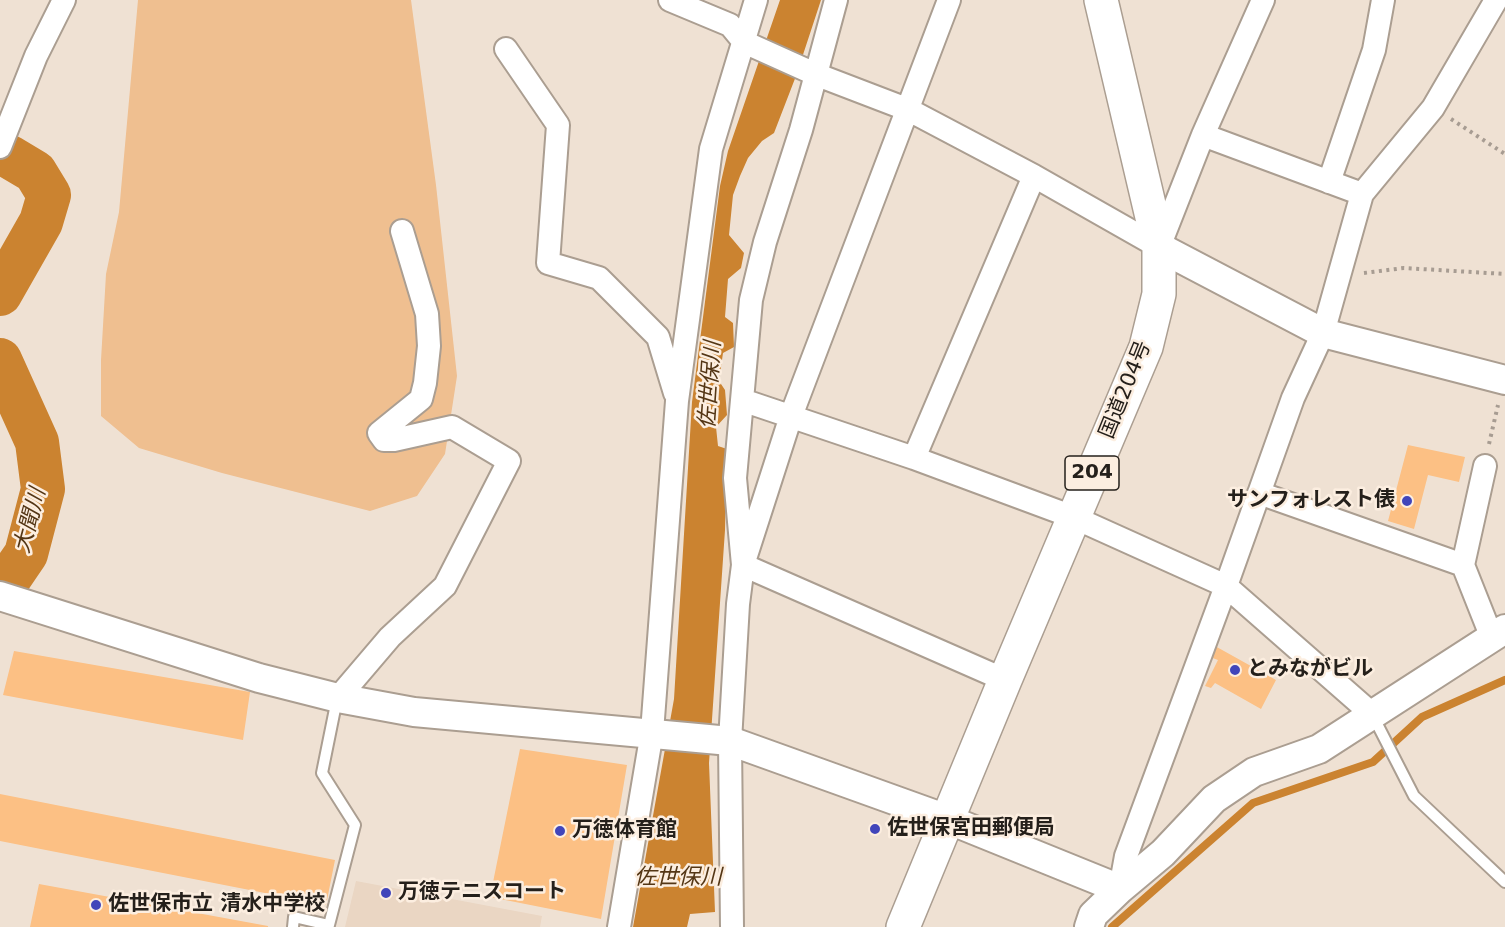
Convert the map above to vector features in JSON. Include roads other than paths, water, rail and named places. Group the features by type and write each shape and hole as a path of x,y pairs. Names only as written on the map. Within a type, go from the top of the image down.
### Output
{"highway":[{"name":"国道204号","path":"903,927 1146,347 1159,294 1159,247 1101,0"}],"street":[{"path":"0,147 36,56 64,0"},
{"path":"670,0 730,25 744,42 815,74 909,110 1034,176 1159,247 1323,333 1504,380"},
{"path":"619,927 658,733 677,400 711,149 756,0"},
{"path":"743,565 735,478 751,300 765,242 801,130 836,0"},
{"path":"726,922 719,740 743,565 791,416 949,0"},
{"path":"1159,247 1203,135 1263,0"},
{"path":"1329,182 1374,50 1383,0"},
{"path":"1120,889 1126,856 1293,398 1323,333 1362,194 1433,108 1496,0"},
{"path":"506,49 558,125 548,263 599,278 658,337 677,400"},
{"path":"1203,135 1362,194"},
{"path":"914,458 1034,176"},
{"path":"338,698 390,637 445,586 509,461 452,427 394,440 384,440 379,433 421,399 425,383 429,346 427,314 402,231"},
{"path":"742,400 914,458 1073,517 1226,586 1377,723"},
{"path":"1089,927 1093,915 1163,853 1214,799 1254,772 1319,749 1377,723 1498,634 1463,565 1485,466"},
{"path":"1259,493 1463,565"},
{"path":"743,565 1005,680"},
{"path":"0,596 259,678 338,698 414,712 719,740 947,819 1120,889"}],"lane":[{"path":"292,927 294,917 329,925 355,825 322,773 338,698"},
{"path":"1377,723 1414,796 1505,882"}],"water":[{"name":"佐世保川","path":"780,0 821,0 774,133 762,141 748,158 733,195 729,235 744,253 741,268 728,279 725,317 733,323 734,347 723,353 719,381 725,390 727,415 716,427 718,446 727,449 725,530 709,763 715,912 690,914 687,927 633,927 674,699 692,402 720,186 728,151"}],"waterway":[{"name":"大聞川","path":"0,294 41,222 49,195 35,172 10,157"},
{"name":"大聞川","path":"0,360 37,442 43,489 26,554 9,579"},
{"path":"1112,927 1253,803 1373,762 1422,717 1505,680"}],"place":[{"name":"サンフォレスト俵","path":"1407,501"},
{"name":"とみながビル","path":"1235,670"},
{"name":"佐世保宮田郵便局","path":"875,829"},
{"name":"万徳体育館","path":"560,831"},
{"name":"万徳テニスコート","path":"386,893"},
{"name":"佐世保市立 清水中学校","path":"96,905"}]}
